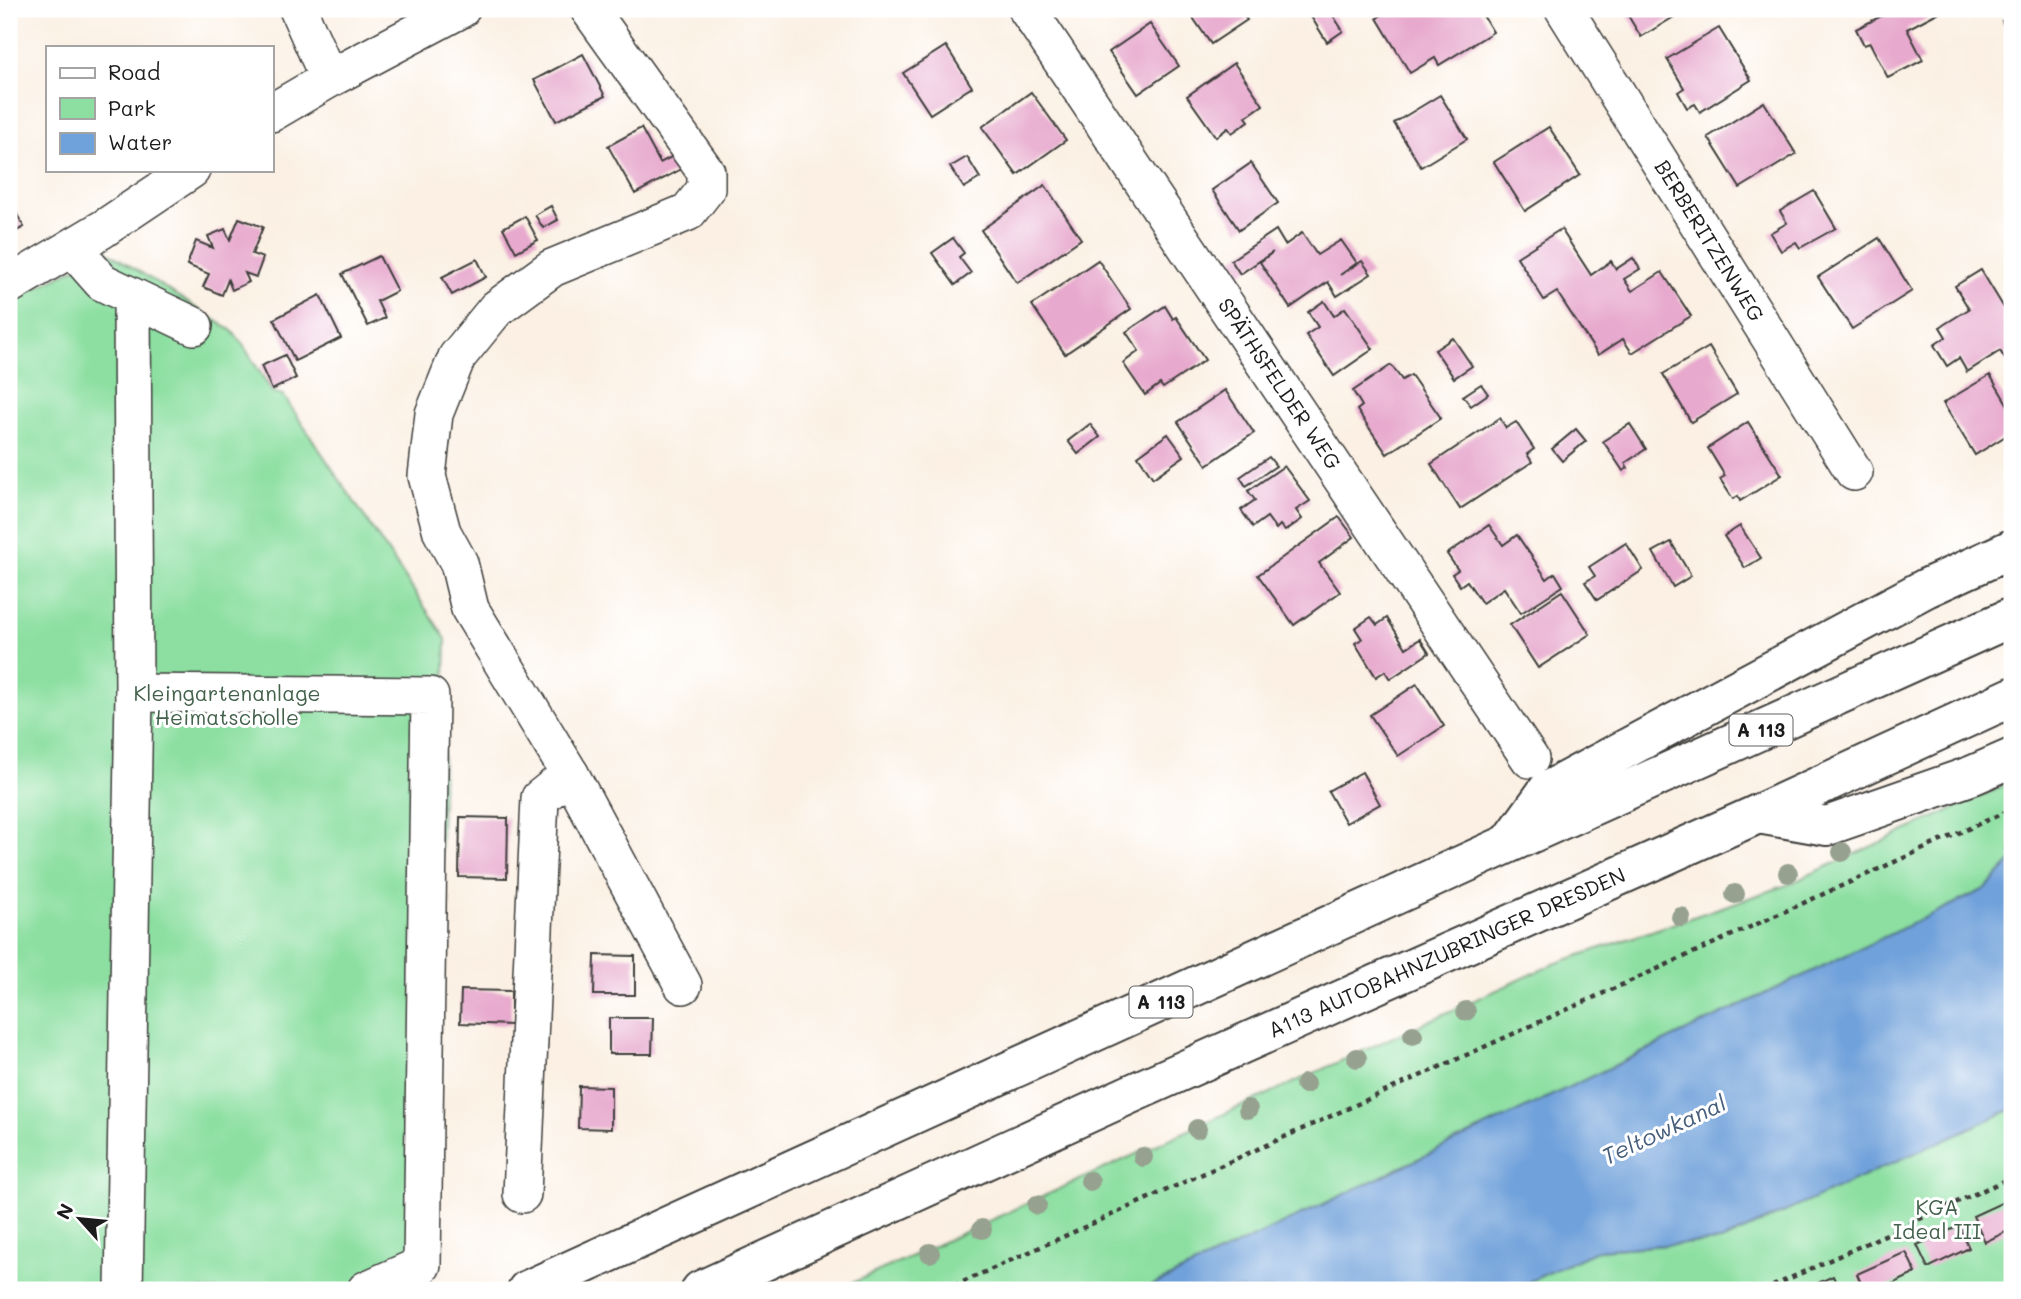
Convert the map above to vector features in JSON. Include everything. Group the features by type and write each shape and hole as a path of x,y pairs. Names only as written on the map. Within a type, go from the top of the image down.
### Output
{"highway":[{"path":"1510,843 1547,791 1926,588 2012,549"},
{"name":"A 113","path":"527,1290 2012,617"},
{"name":"A113 AUTOBAHNZUBRINGER DRESDEN","path":"701,1290 2012,697"},
{"path":"1758,814 1827,826 1973,775 2012,758"}],"street":[{"path":"298,9 329,79"},
{"path":"273,112 461,9"},
{"path":"589,9 706,172 706,189 688,212 552,268 496,309 457,357 434,414 427,476 442,532 459,563 470,610 570,774 683,985"},
{"name":"SPÄTHSFELDER WEG","path":"1027,9 1530,759"},
{"name":"BERBERITZENWEG","path":"1564,9 1854,472"},
{"path":"9,285 72,248 188,172"},
{"path":"72,248 102,282 194,326"},
{"path":"124,1290 134,693 132,297"},
{"path":"134,693 430,696 422,1265 366,1290"},
{"path":"522,1194 540,798 570,774"}],"path":[{"path":"945,1290 2012,809"},
{"path":"1764,1290 2012,1177"}],"green space":[{"name":"Kleingartenanlage Heimatscholle","path":"107,251 231,330 240,340 272,392 283,395 446,639 430,1266 376,1290 9,1290 9,486 12,301"},
{"path":"2012,782 2012,861 1985,889 1143,1290 837,1290 1554,964 1787,885"},
{"name":"KGA Ideal III","path":"2012,1109 2012,1290 1511,1290 1598,1250 1721,1241"}],"water":[{"name":"Teltowkanal","path":"2012,861 2012,1109 1721,1241 1598,1250 1511,1290 1143,1290 1985,889"}],"building":[{"path":"1187,9 1239,9 1247,20 1211,44"},
{"path":"1319,9 1329,9 1343,31 1327,42 1310,15"},
{"path":"1392,9 1479,9 1493,32 1439,65 1435,58 1410,73 1377,18"},
{"path":"1624,9 1687,9 1641,37"},
{"path":"1895,9 1945,9 1907,29 1923,60 1888,78 1870,43 1864,45 1856,29"},
{"path":"2012,16 2012,42 2002,21"},
{"path":"1150,24 1179,66 1138,94 1109,52"},
{"path":"1719,28 1751,80 1700,112 1695,104 1687,108 1678,92 1684,88 1667,59"},
{"path":"946,46 972,87 930,114 903,73"},
{"path":"583,54 605,96 556,121 534,80"},
{"path":"1234,63 1263,105 1246,117 1249,121 1232,133 1228,128 1216,137 1187,96"},
{"path":"1031,92 1066,140 1017,175 982,127"},
{"path":"1440,95 1467,139 1421,167 1394,123"},
{"path":"1764,102 1796,154 1740,188 1708,137"},
{"path":"1549,127 1580,175 1525,211 1494,162"},
{"path":"641,128 660,163 675,155 683,168 635,194 608,146"},
{"path":"967,157 980,178 964,188 950,167"},
{"path":"1251,163 1278,203 1239,230 1212,190"},
{"path":"1045,185 1081,239 1017,283 981,230"},
{"path":"1814,191 1836,228 1800,248 1796,242 1781,251 1770,233 1787,223 1780,211"},
{"path":"9,200 24,227 9,235"},
{"path":"551,206 558,220 543,228 535,215"},
{"path":"525,216 538,240 516,252 503,228"},
{"path":"239,218 263,227 252,254 263,258 256,277 245,273 249,282 232,290 228,280 222,295 203,287 209,274 187,265 196,241 213,248 208,236 225,229 230,240"},
{"path":"1561,229 1591,275 1611,261 1616,269 1633,258 1640,269 1624,279 1632,291 1662,272 1691,316 1632,353 1623,339 1598,355 1557,292 1544,300 1517,257"},
{"path":"1276,230 1285,245 1302,233 1317,255 1341,240 1357,263 1340,275 1362,261 1371,274 1337,296 1328,282 1290,308 1260,262 1273,252 1240,274 1231,260"},
{"path":"953,238 964,253 959,257 971,273 955,285 932,253"},
{"path":"1879,238 1912,291 1852,329 1818,277"},
{"path":"379,256 397,291 377,301 385,318 368,326 342,274"},
{"path":"477,259 486,277 452,295 442,277"},
{"path":"1098,260 1131,309 1065,354 1032,305"},
{"path":"1981,270 2012,321 2012,370 2000,351 1967,372 1959,358 1947,366 1934,345 1946,337 1940,327 1969,309 1955,286"},
{"path":"320,295 341,338 295,361 274,319"},
{"path":"1324,301 1334,316 1345,308 1373,349 1334,376 1306,335 1318,327 1308,312"},
{"path":"1165,306 1173,319 1176,317 1205,360 1163,388 1160,384 1145,395 1123,363 1139,351 1126,332"},
{"path":"1453,338 1472,366 1454,378 1435,350"},
{"path":"1709,347 1737,394 1691,422 1663,374"},
{"path":"285,355 296,378 272,390 261,366"},
{"path":"1391,365 1402,380 1411,375 1441,418 1387,454 1357,410 1362,406 1353,391"},
{"path":"1990,375 2012,412 2012,432 1975,455 1943,403"},
{"path":"1481,384 1488,394 1471,406 1463,396"},
{"path":"1225,390 1254,433 1207,465 1178,422"},
{"path":"1500,418 1506,428 1516,422 1534,449 1527,454 1532,462 1460,509 1431,464"},
{"path":"1748,422 1782,475 1740,501 1738,496 1733,499 1720,479 1725,476 1708,448"},
{"path":"1090,424 1100,437 1078,454 1068,441"},
{"path":"1630,424 1646,449 1625,463 1628,468 1623,471 1603,441"},
{"path":"1576,429 1586,441 1562,461 1552,449"},
{"path":"1168,434 1184,456 1153,478 1138,456"},
{"path":"1269,457 1276,466 1246,486 1240,477"},
{"path":"1284,466 1310,501 1296,510 1302,519 1285,531 1280,525 1276,529 1267,517 1253,527 1241,510 1255,500 1248,491"},
{"path":"1339,517 1354,537 1319,563 1340,592 1294,625 1258,575"},
{"path":"1489,525 1503,545 1517,535 1547,579 1555,573 1563,586 1521,613 1504,588 1482,603 1467,581 1460,586 1452,574 1458,570 1447,554"},
{"path":"1740,526 1761,558 1745,568 1724,536"},
{"path":"1671,542 1691,576 1673,587 1653,552"},
{"path":"1626,543 1643,570 1597,600 1585,582 1595,576 1589,567"},
{"path":"1562,591 1590,634 1538,668 1510,625"},
{"path":"1371,617 1377,625 1387,618 1406,648 1420,639 1429,653 1390,679 1385,671 1376,677 1355,643 1362,639 1355,628"},
{"path":"1417,684 1444,726 1398,756 1370,715"},
{"path":"1362,772 1380,804 1346,823 1328,791"},
{"path":"460,817 508,818 507,878 459,877"},
{"path":"595,955 635,956 635,995 594,995"},
{"path":"461,990 511,991 511,1025 460,1023"},
{"path":"609,1018 653,1018 652,1054 609,1054"},
{"path":"579,1086 611,1087 611,1129 578,1128"},
{"path":"2012,1198 2012,1229 1985,1242 1973,1216"},
{"path":"1959,1226 1969,1248 1928,1268 1917,1245"},
{"path":"1906,1252 1916,1273 1880,1290 1864,1290 1857,1274"},
{"path":"1833,1276 1839,1290 1803,1290"}]}
